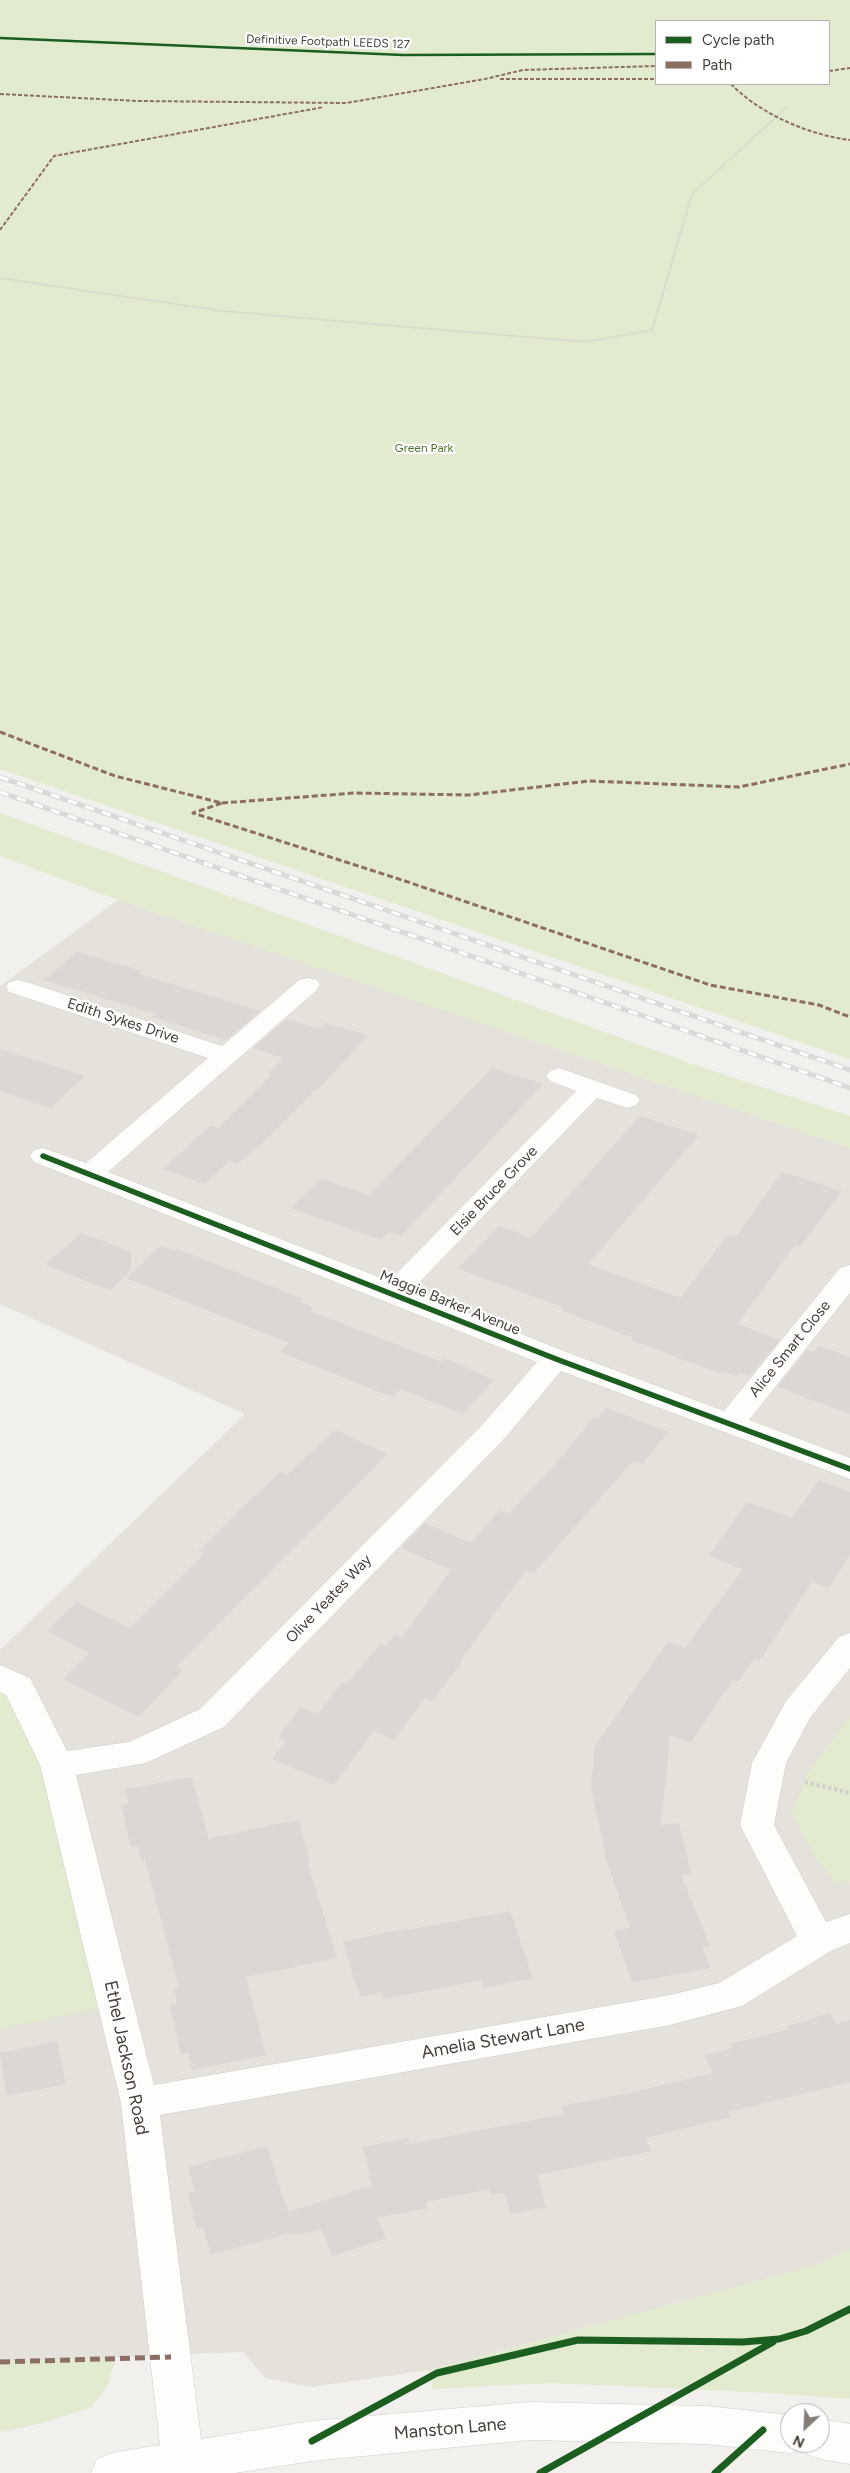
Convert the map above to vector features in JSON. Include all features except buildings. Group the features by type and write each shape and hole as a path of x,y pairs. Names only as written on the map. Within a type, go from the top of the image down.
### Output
{"street":[{"path":"88,1175 308,985"},
{"name":"Edith Sykes Drive","path":"18,987 227,1056"},
{"path":"559,1076 627,1100"},
{"name":"Elsie Bruce Grove","path":"394,1293 593,1088"},
{"name":"Maggie Barker Avenue","path":"43,1156 394,1293 556,1359 850,1469"},
{"name":"Alice Smart Close","path":"731,1423 850,1274"},
{"name":"Olive Yeates Way","path":"57,1765 134,1754 212,1718 494,1431 556,1359"},
{"path":"834,1935 757,1825 768,1763 798,1710 850,1645"},
{"name":"Ethel Jackson Road","path":"0,1677 18,1687 57,1765 140,2103 183,2462"},
{"name":"Amelia Stewart Lane","path":"140,2103 670,2010 729,1995 834,1935"},
{"name":"Manston Lane","path":"112,2473 312,2441 529,2421 706,2425 780,2433"},
{"path":"830,2441 850,2444"}],"path":[{"path":"0,278 222,311 585,342 652,330 692,194 787,107"}],"shaded area":[{"path":"118,900 850,1148 850,2249 820,2264 429,2370 311,2387 265,2378 243,2352 0,2362 0,1650 245,1414 0,1304 0,986"}],"green space":[{"name":"Green Park","path":"0,0 850,0 850,1059 0,769"},
{"path":"0,813 701,1067 850,1116 850,1148 118,900 0,856"},
{"path":"0,1677 18,1687 116,2005 0,2029"},
{"path":"850,1717 850,1882 836,1883 815,1857 792,1814 808,1772"},
{"path":"850,2249 850,2399 752,2392 552,2383 433,2389 429,2370 820,2264"},
{"path":"116,2357 107,2387 90,2408 38,2424 0,2432 0,2362"}],"railway":[{"path":"0,777 850,1070"},
{"path":"0,792 850,1088"}],"marked path":[{"path":"0,94 138,101 346,103 485,79 523,70 655,66"},
{"path":"830,71 850,68"},
{"path":"500,79 655,79"},
{"path":"732,85 748,99 787,120 826,136 850,140"},
{"path":"0,230 54,156 324,107"},
{"path":"0,732 115,776 222,803 193,813 402,880 710,985 819,1005 850,1017"},
{"path":"222,803 355,793 469,795 589,781 739,787 850,764"},
{"path":"0,2362 171,2357"}],"cycle path":[{"name":"Definitive Footpath LEEDS 127","path":"0,38 403,55 655,54"},
{"path":"43,1156 467,1322 556,1359 850,1469"},
{"path":"312,2441 437,2373 578,2340 743,2342 779,2339 806,2331 850,2309"},
{"path":"540,2473 773,2342"},
{"path":"715,2473 763,2430"}]}
